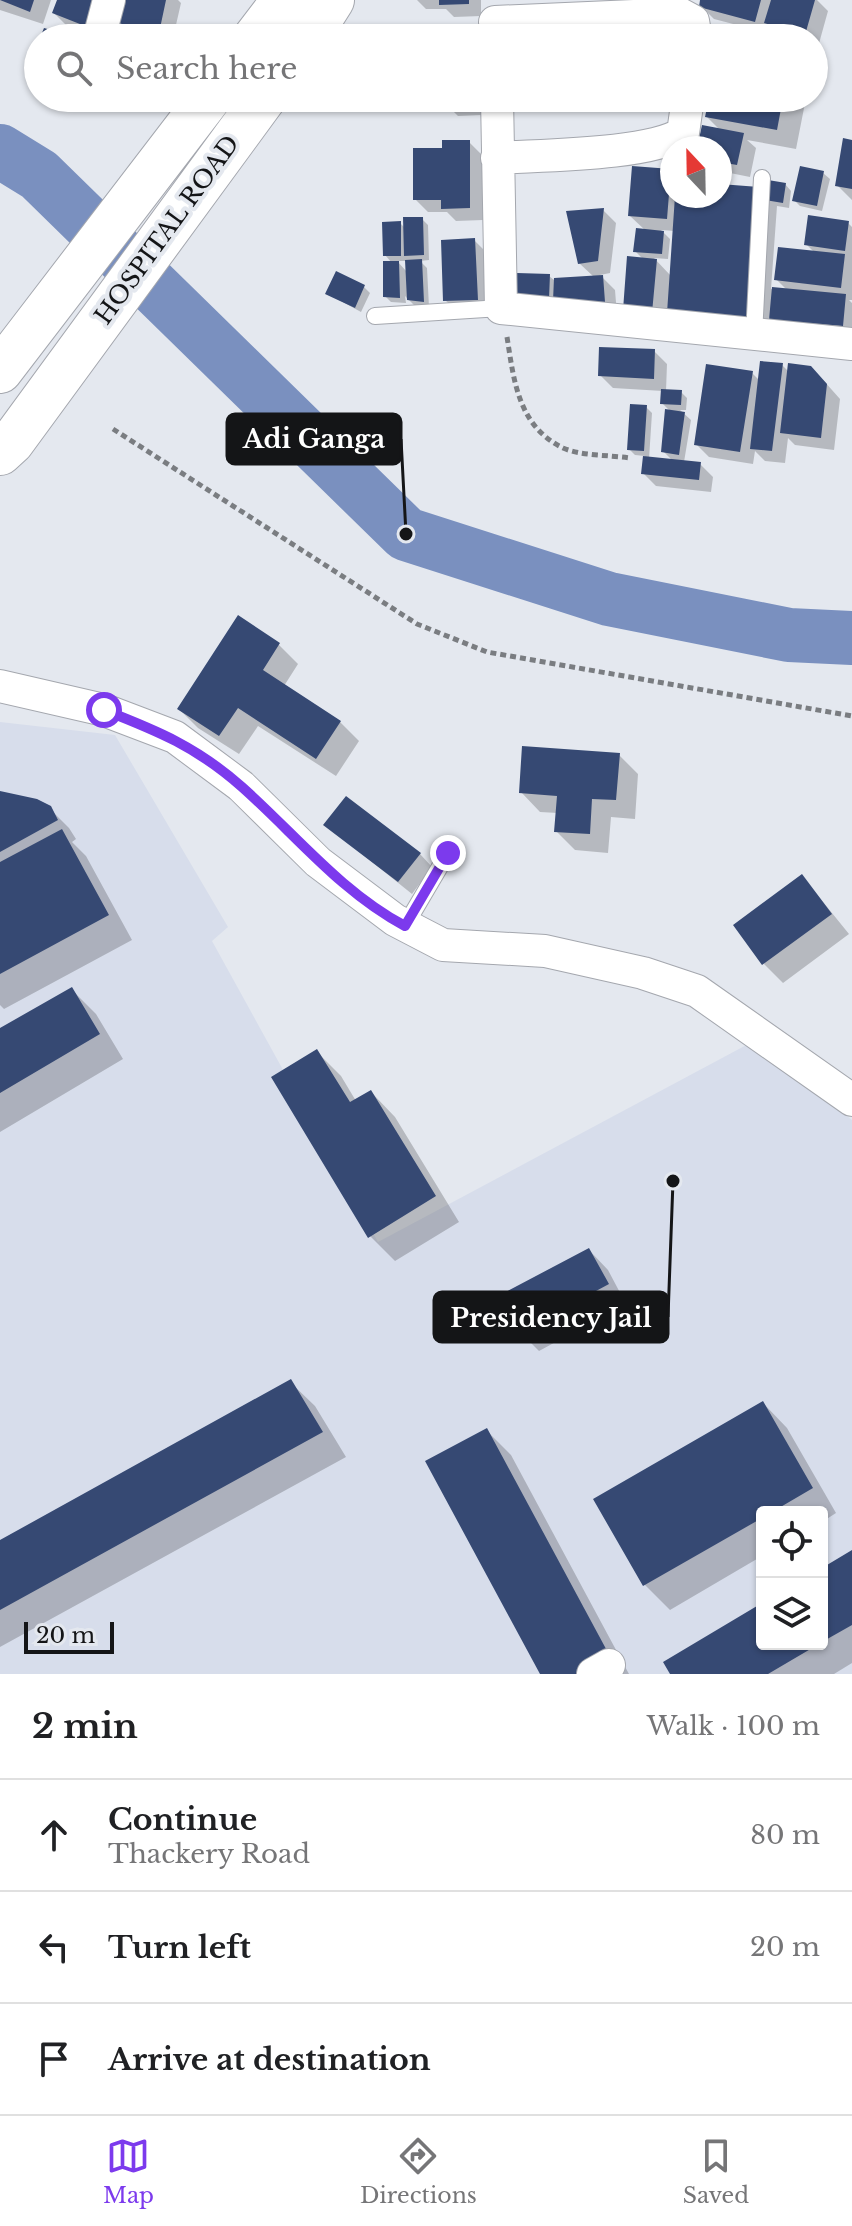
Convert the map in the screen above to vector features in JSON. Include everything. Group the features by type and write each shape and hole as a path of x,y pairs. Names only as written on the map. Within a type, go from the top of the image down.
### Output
{"main road":[{"path":"266,24 284,0"},
{"path":"317,24 332,0"},
{"path":"2,369 198,112"},
{"name":"HOSPITAL ROAD","path":"0,453 12,442 254,112"}],"street":[{"path":"103,24 109,0"},
{"path":"495,20 680,14 694,24"},
{"path":"497,112 501,308 852,344"},
{"path":"497,158 661,143 683,133 686,112"},
{"path":"0,686 104,710 175,737 241,786 318,862 405,926 443,945 545,951 643,973 697,991 852,1100"}],"lane":[{"path":"754,335 762,178"},
{"path":"375,316 501,308"},
{"path":"405,926 448,853"}],"path":[{"path":"501,308 518,399 532,425 564,448 630,458"},
{"path":"113,429 417,624 487,652 852,716"}],"shaded area":[{"path":"0,722 115,735 228,927 212,941 378,1242 752,1042 852,1120 852,1674 0,1674"}],"building":[{"path":"0,0 34,0 30,12"},
{"path":"57,0 100,0 91,24 80,24 52,13"},
{"path":"124,0 166,0 161,24 118,23"},
{"path":"439,0 469,0 469,4 439,5"},
{"path":"700,0 761,0 755,22 699,7"},
{"path":"771,0 815,0 808,24 764,23"},
{"path":"706,112 780,112 777,130 705,117"},
{"path":"702,125 744,133 737,165 732,164 732,136 700,136"},
{"path":"843,138 852,140 852,189 835,186"},
{"path":"442,140 470,140 470,208 441,209 441,200 413,200 413,148 442,148"},
{"path":"632,166 660,168 660,208 668,208 667,219 628,216"},
{"path":"800,166 824,171 817,206 792,201"},
{"path":"768,180 786,183 783,203 765,200"},
{"path":"732,185 759,187 749,318 667,313 674,208 732,208"},
{"path":"604,208 598,261 578,264 566,211"},
{"path":"808,215 849,221 845,251 804,245"},
{"path":"403,217 423,217 424,255 404,256"},
{"path":"401,221 401,256 383,256 382,222"},
{"path":"636,228 664,231 662,254 633,252"},
{"path":"475,238 478,300 443,301 441,240"},
{"path":"778,247 845,254 841,288 774,280"},
{"path":"627,256 657,259 652,313 623,310"},
{"path":"422,259 424,302 407,300 405,260"},
{"path":"383,261 399,261 400,298 383,297"},
{"path":"336,271 365,285 355,308 325,294"},
{"path":"517,273 550,274 549,299 516,297"},
{"path":"603,275 605,302 553,301 554,278"},
{"path":"772,287 846,294 843,326 769,320"},
{"path":"599,347 655,349 654,379 598,376"},
{"path":"760,361 783,363 772,451 750,449"},
{"path":"788,363 811,366 827,384 821,438 780,433"},
{"path":"706,364 753,371 740,452 694,445"},
{"path":"661,389 682,390 681,405 660,404"},
{"path":"630,404 647,405 644,451 627,450"},
{"path":"665,409 685,412 679,455 661,452"},
{"path":"643,456 701,462 699,480 641,474"},
{"path":"238,615 280,643 263,670 341,721 316,759 238,708 219,736 177,709"},
{"path":"522,746 620,753 616,800 592,799 590,834 554,832 557,796 519,793"},
{"path":"0,791 37,799 51,806 58,820 0,852"},
{"path":"346,796 421,853 398,882 323,825"},
{"path":"62,829 109,915 0,974 0,862"},
{"path":"802,874 832,914 762,965 733,925"},
{"path":"72,987 100,1034 0,1093 0,1028"},
{"path":"317,1049 350,1102 371,1090 436,1196 368,1238 271,1077"},
{"path":"589,1248 609,1284 518,1333 498,1296"},
{"path":"291,1379 323,1432 0,1610 0,1540"},
{"path":"763,1401 813,1488 782,1506 756,1506 756,1521 643,1586 593,1499"},
{"path":"487,1428 612,1660 585,1674 540,1674 425,1461"},
{"path":"852,1550 852,1625 828,1639 828,1578 828,1564"},
{"path":"756,1607 756,1650 809,1650 768,1674 670,1674 663,1662"}],"waterway":[{"path":"0,151 39,175 406,534 609,599 789,635 852,638"}],"place":[{"name":"Adi Ganga","path":"406,534"},
{"name":"Presidency Jail","path":"673,1181"}],"route":[{"path":"104,710 175,737 241,786 318,862 405,926 448,853"}]}
